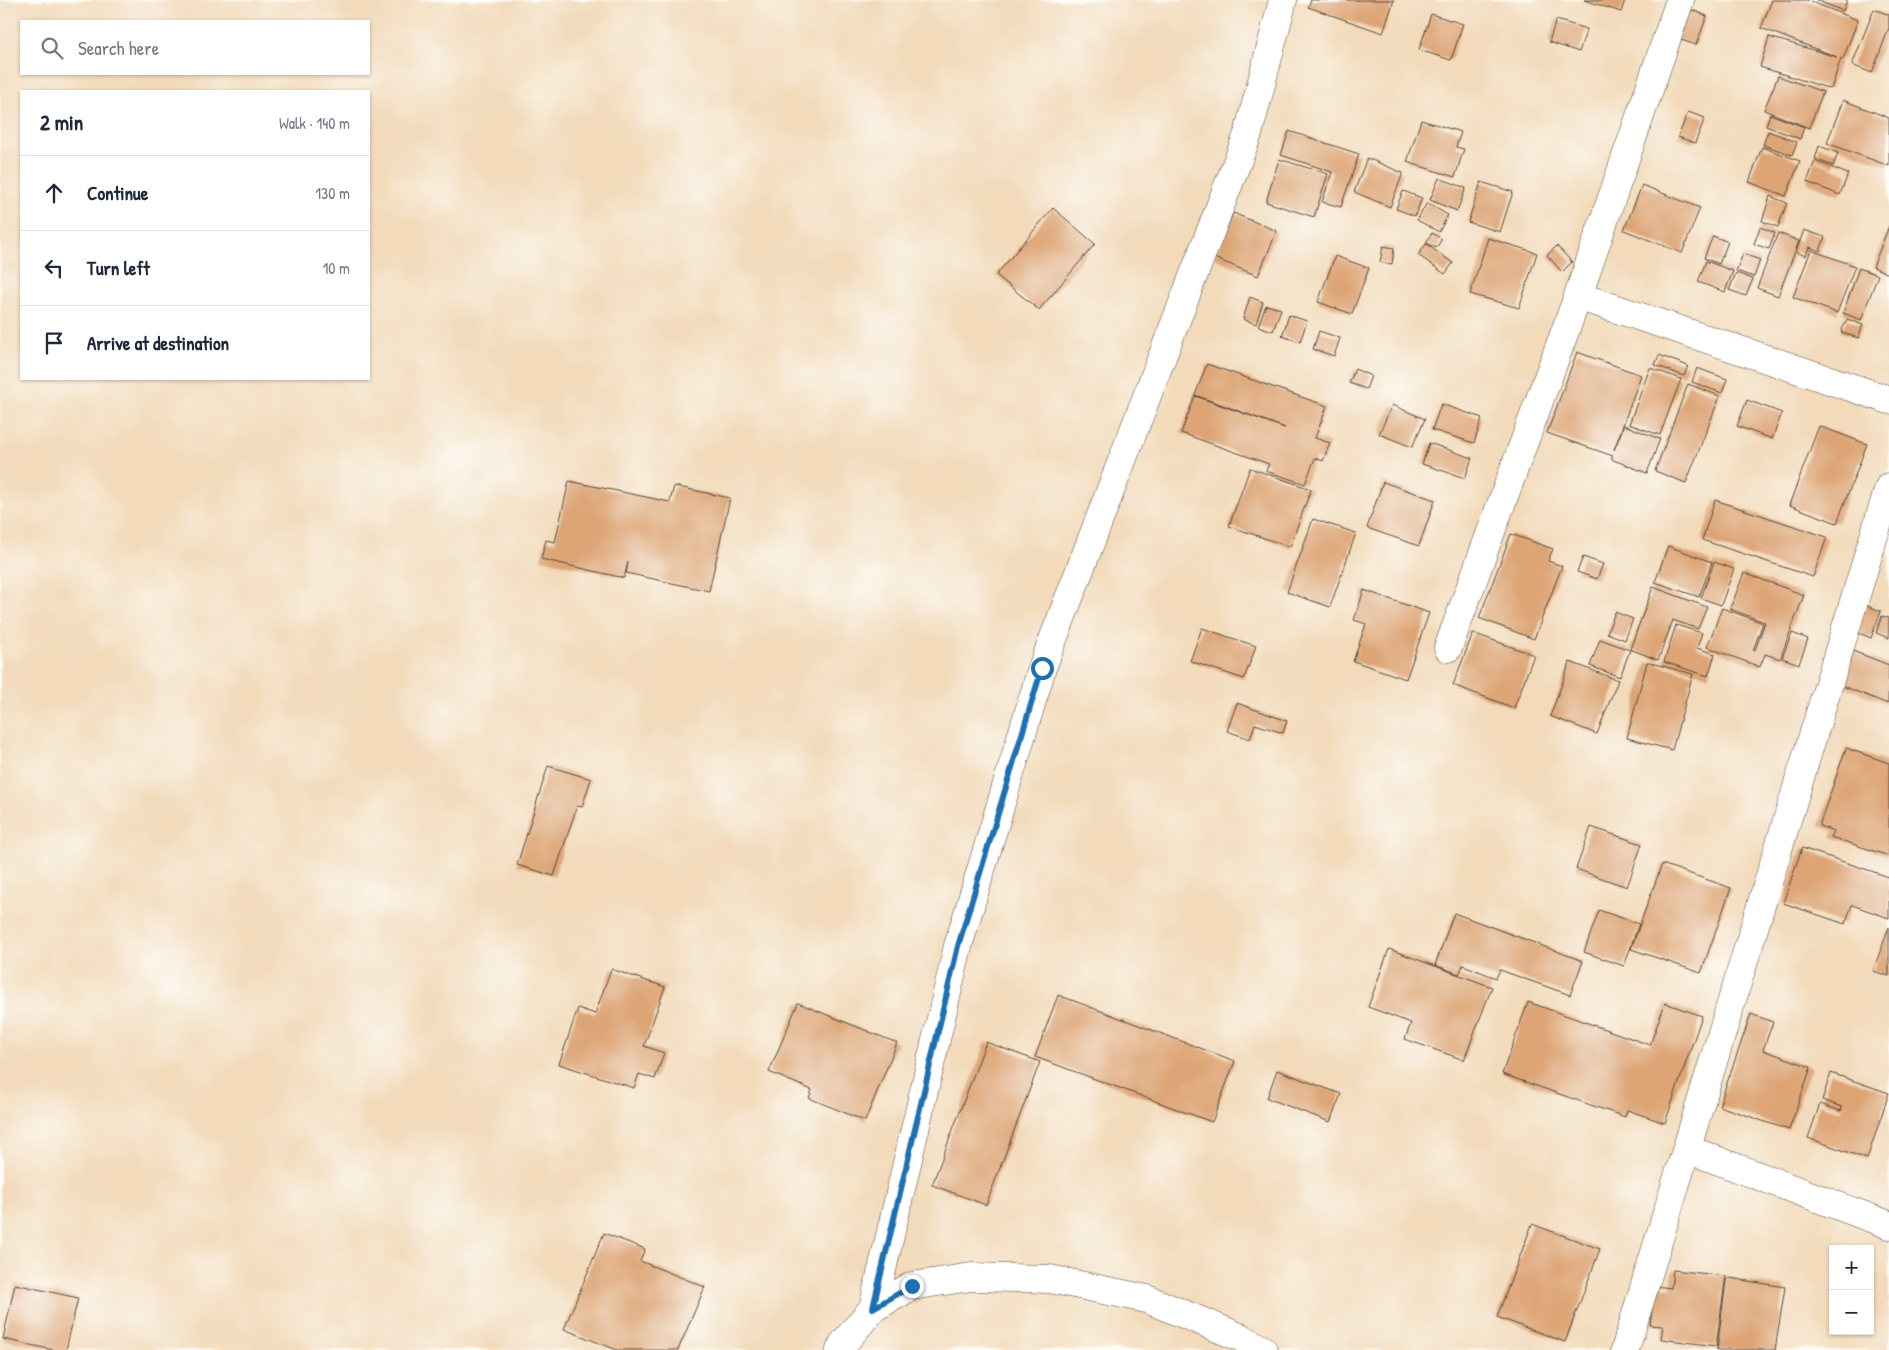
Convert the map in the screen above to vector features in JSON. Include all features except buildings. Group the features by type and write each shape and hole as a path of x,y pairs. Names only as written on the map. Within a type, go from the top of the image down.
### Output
{"street":[{"path":"873,1308 958,946 1042,668 1248,134 1283,0"},
{"path":"1448,648 1578,296 1680,0"},
{"path":"1578,296 1889,400"},
{"path":"1625,1350 1889,487"},
{"path":"1688,1149 1889,1225"},
{"path":"840,1350 873,1308 912,1286 972,1277 1050,1279 1147,1299 1242,1338 1264,1350"}],"route":[{"path":"912,1286 873,1308 958,946 1042,668"}]}
